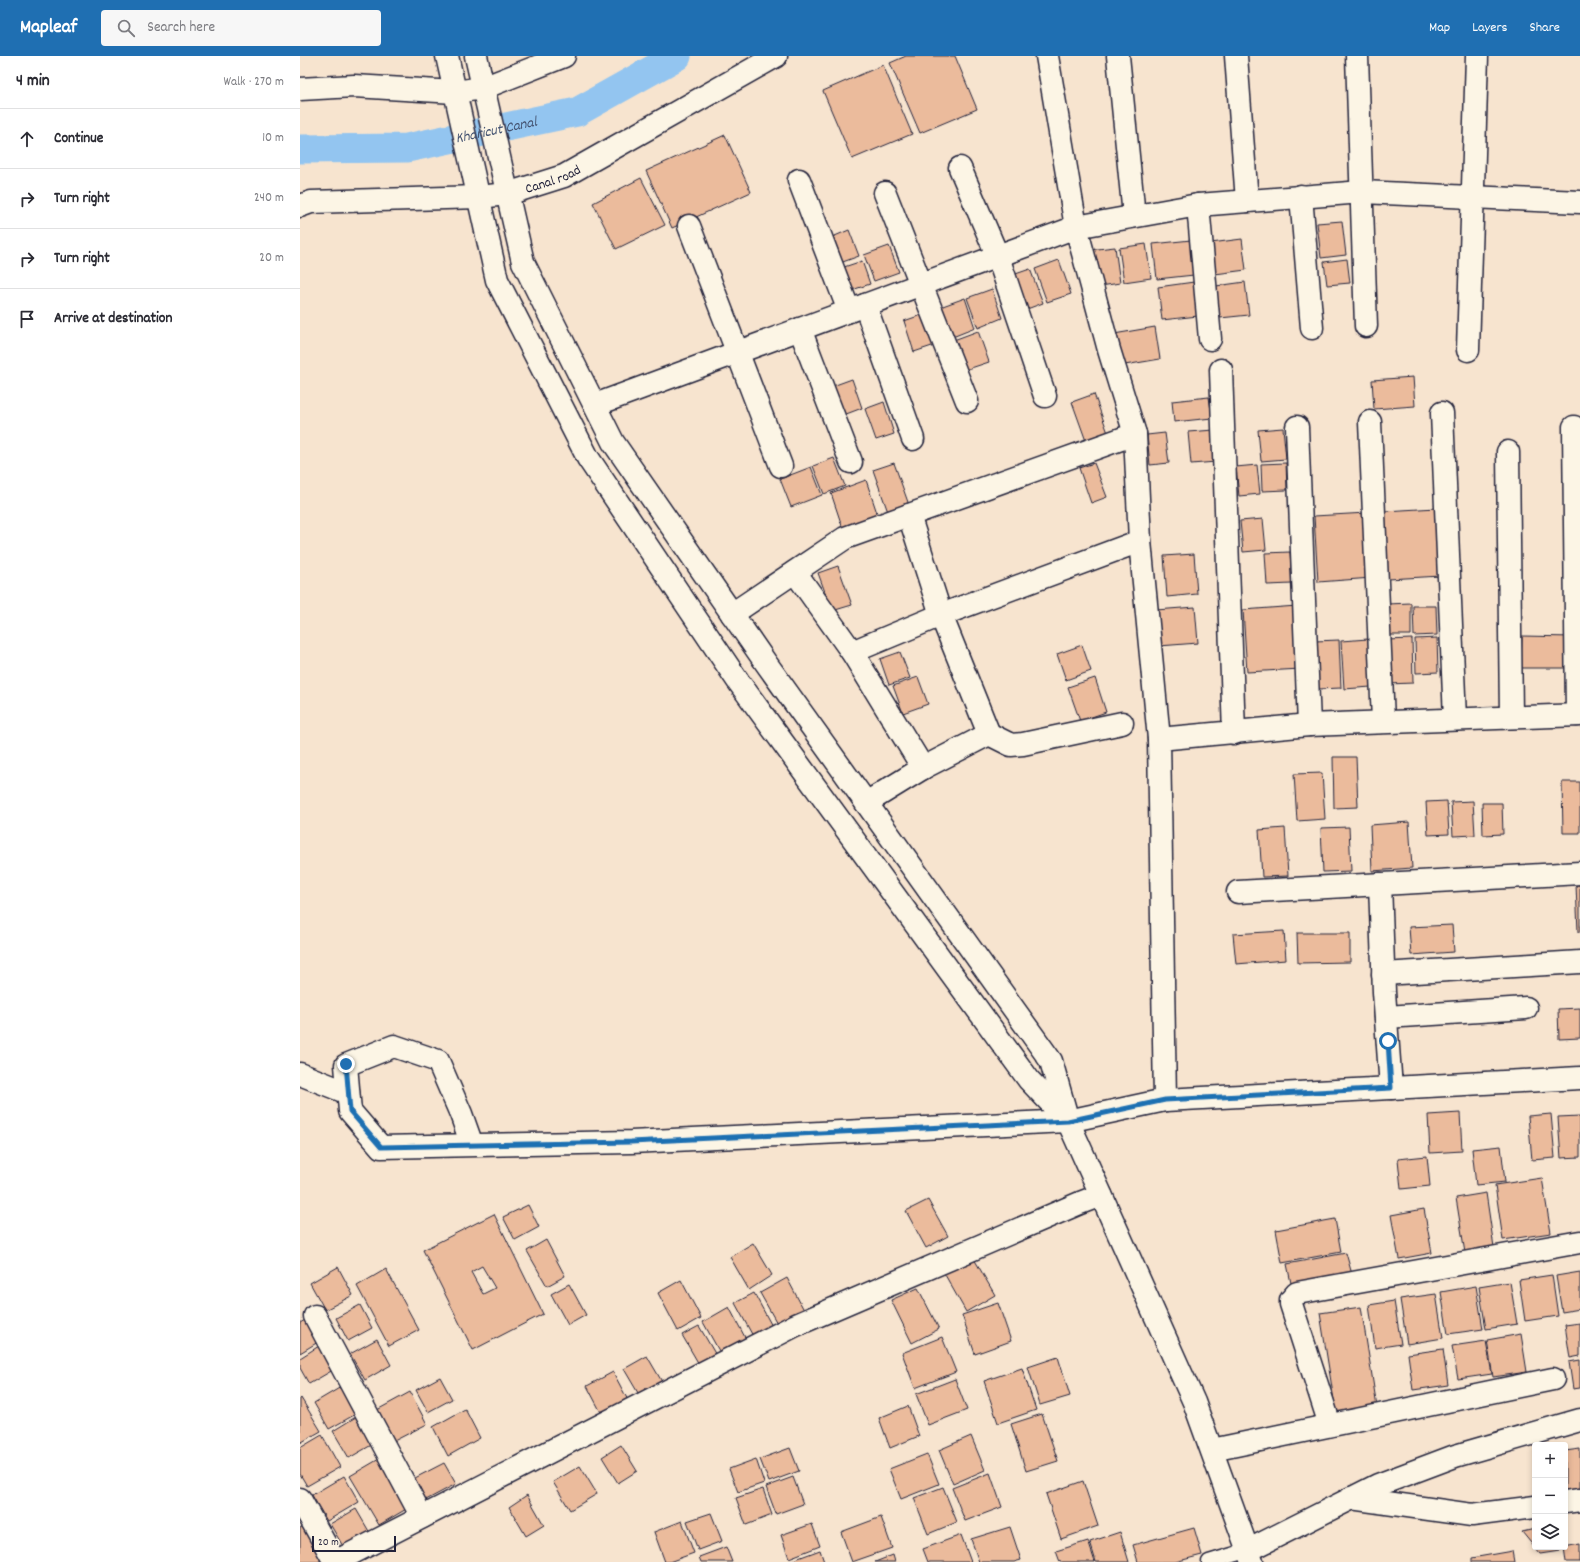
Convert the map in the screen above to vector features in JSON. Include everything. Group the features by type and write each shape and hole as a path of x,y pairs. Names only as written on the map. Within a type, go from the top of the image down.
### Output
{"street":[{"path":"447,56 498,280 588,458 748,694 1029,1080 1068,1121"},
{"path":"476,56 523,262 613,442 732,614 1051,1061 1068,1121 1194,1402 1250,1556 1351,1498 1378,1485 1455,1456 1580,1420"},
{"path":"300,89 354,86 455,92 483,88 564,56"},
{"name":"Canal road","path":"300,206 311,202 477,189 564,176 776,56"},
{"path":"1047,56 1076,227 1109,350 1135,434 1140,541 1159,739 1165,1100"},
{"path":"1118,56 1134,216"},
{"path":"1236,56 1247,201"},
{"path":"1357,56 1366,326"},
{"path":"1468,350 1474,197 1477,56"},
{"path":"960,168 998,257 1045,396"},
{"path":"799,180 857,308 913,439"},
{"path":"595,405 1076,227 1198,205 1362,192 1580,202"},
{"path":"885,193 967,400"},
{"path":"1301,196 1312,328"},
{"path":"1198,205 1210,339"},
{"path":"689,226 781,466"},
{"path":"800,329 851,462"},
{"path":"1221,370 1234,733"},
{"path":"1442,413 1455,719"},
{"path":"1370,422 1383,721"},
{"path":"1297,427 1310,725"},
{"path":"1159,739 1310,725 1383,721 1579,715 1574,427"},
{"path":"732,614 845,538 1135,434"},
{"path":"1508,452 1511,717"},
{"path":"909,515 941,615 989,734 1011,745 1122,723"},
{"path":"852,652 941,615 1140,541"},
{"path":"795,572 852,652 923,768"},
{"path":"866,803 923,768 989,734"},
{"path":"1238,892 1580,873"},
{"path":"1380,884 1383,974 1391,1088"},
{"path":"1383,974 1580,962"},
{"path":"1386,1017 1526,1008"},
{"path":"472,1145 461,1114 438,1061 394,1046 346,1064 350,1111 381,1147 631,1142 1068,1121 1165,1100 1580,1078"},
{"path":"300,1074 348,1093"},
{"path":"300,1499 335,1562 796,1325 1080,1203 1102,1196"},
{"path":"1330,1425 1291,1304 1291,1300 1297,1294 1580,1242"},
{"path":"315,1316 422,1517"},
{"path":"1212,1450 1552,1379"},
{"path":"1351,1498 1472,1515 1532,1506"},
{"path":"1568,1502 1580,1500"}],"lane":[{"path":"1209,1562 1250,1556"}],"building":[{"path":"906,56 955,56 977,109 920,133 890,63"},
{"path":"883,65 912,134 852,159 823,91"},
{"path":"725,135 751,192 672,228 646,171"},
{"path":"641,178 665,225 616,249 593,203"},
{"path":"1342,221 1346,255 1321,258 1317,223"},
{"path":"849,230 859,256 832,266 823,241"},
{"path":"1242,239 1246,270 1215,274 1211,243"},
{"path":"1191,240 1194,275 1157,279 1153,244"},
{"path":"1146,244 1151,278 1124,282 1119,248"},
{"path":"889,246 899,272 874,281 864,255"},
{"path":"1115,247 1120,283 1094,287 1089,250"},
{"path":"1347,259 1350,283 1327,285 1324,262"},
{"path":"1059,260 1071,294 1047,302 1035,269"},
{"path":"862,261 870,284 846,292 838,269"},
{"path":"1030,269 1043,303 1019,312 1007,277"},
{"path":"1194,282 1198,316 1162,320 1158,287"},
{"path":"1245,282 1249,315 1220,318 1216,286"},
{"path":"992,289 1002,318 978,328 967,298"},
{"path":"965,298 975,328 950,338 940,307"},
{"path":"927,313 938,344 914,352 904,321"},
{"path":"1155,327 1160,359 1119,366 1114,334"},
{"path":"978,331 989,362 962,371 951,341"},
{"path":"1413,377 1415,406 1374,409 1372,380"},
{"path":"852,379 862,408 841,416 830,387"},
{"path":"1094,394 1108,433 1086,441 1072,402"},
{"path":"1209,397 1212,418 1174,422 1172,401"},
{"path":"884,402 894,434 876,440 865,409"},
{"path":"1283,428 1286,459 1261,461 1258,430"},
{"path":"1214,430 1216,462 1191,464 1188,432"},
{"path":"1165,433 1169,463 1150,465 1147,435"},
{"path":"834,458 845,486 824,494 813,466"},
{"path":"894,463 909,505 888,512 873,470"},
{"path":"1094,463 1107,497 1091,503 1079,468"},
{"path":"1286,463 1287,490 1262,491 1261,464"},
{"path":"1257,465 1260,494 1239,496 1236,467"},
{"path":"811,467 822,495 791,507 780,479"},
{"path":"866,480 880,522 845,535 831,493"},
{"path":"1437,508 1441,576 1388,579 1384,511"},
{"path":"1367,513 1372,578 1318,582 1314,516"},
{"path":"1263,519 1266,550 1243,552 1240,521"},
{"path":"1290,552 1292,584 1267,585 1265,553"},
{"path":"1194,554 1197,594 1167,597 1164,556"},
{"path":"838,566 852,605 832,611 818,573"},
{"path":"1411,603 1411,635 1387,635 1387,604"},
{"path":"1297,606 1301,669 1247,672 1243,610"},
{"path":"1413,606 1436,606 1437,635 1414,636"},
{"path":"1195,607 1198,643 1159,646 1156,610"},
{"path":"1522,636 1573,637 1572,668 1521,668"},
{"path":"1437,638 1438,672 1416,673 1415,639"},
{"path":"1368,639 1371,687 1344,689 1341,641"},
{"path":"1412,639 1413,683 1388,684 1387,640"},
{"path":"1339,640 1341,688 1318,689 1315,641"},
{"path":"1082,645 1091,671 1066,680 1057,654"},
{"path":"900,652 910,678 889,685 880,659"},
{"path":"918,677 928,704 903,713 893,686"},
{"path":"1095,678 1106,712 1080,721 1068,687"},
{"path":"1333,757 1356,757 1358,807 1334,808"},
{"path":"1322,773 1325,819 1297,821 1294,774"},
{"path":"1562,782 1580,782 1580,833 1563,833"},
{"path":"1447,801 1449,834 1428,835 1426,802"},
{"path":"1473,801 1475,835 1453,836 1451,802"},
{"path":"1482,803 1502,803 1503,834 1483,835"},
{"path":"1409,822 1412,868 1372,871 1370,825"},
{"path":"1349,827 1351,871 1323,872 1321,828"},
{"path":"1285,828 1288,876 1262,877 1259,830"},
{"path":"1576,885 1580,885 1580,932 1578,932"},
{"path":"1452,925 1454,952 1411,955 1409,927"},
{"path":"1284,931 1286,960 1236,964 1233,934"},
{"path":"1297,933 1350,933 1350,962 1298,963"},
{"path":"1580,1008 1580,1038 1559,1039 1558,1009"},
{"path":"1460,1113 1462,1151 1430,1153 1428,1115"},
{"path":"1551,1114 1555,1158 1532,1160 1528,1116"},
{"path":"1580,1116 1580,1157 1561,1158 1558,1117"},
{"path":"1501,1146 1505,1182 1476,1185 1472,1149"},
{"path":"1427,1156 1430,1186 1401,1189 1398,1159"},
{"path":"1542,1178 1551,1233 1503,1240 1495,1185"},
{"path":"1486,1193 1495,1254 1466,1259 1456,1198"},
{"path":"928,1200 948,1236 926,1248 906,1211"},
{"path":"528,1205 539,1227 515,1240 503,1217"},
{"path":"1424,1209 1432,1253 1399,1259 1391,1215"},
{"path":"494,1214 543,1314 473,1350 423,1250","holes":["482,1266 495,1288 483,1294 471,1272"]},
{"path":"1335,1219 1341,1252 1282,1263 1276,1230"},
{"path":"546,1240 565,1276 547,1286 527,1251"},
{"path":"753,1243 772,1275 749,1290 730,1257"},
{"path":"1346,1253 1353,1278 1292,1288 1287,1264"},
{"path":"973,1257 995,1295 966,1312 944,1273"},
{"path":"338,1267 353,1295 325,1310 310,1283"},
{"path":"386,1269 419,1330 389,1346 357,1286"},
{"path":"1580,1272 1580,1309 1562,1312 1556,1276"},
{"path":"1552,1275 1558,1316 1525,1321 1519,1280"},
{"path":"787,1278 804,1310 778,1325 760,1293"},
{"path":"681,1280 701,1318 678,1331 658,1293"},
{"path":"1510,1282 1517,1324 1486,1329 1479,1287"},
{"path":"569,1284 586,1315 568,1325 551,1294"},
{"path":"1476,1286 1483,1329 1448,1334 1441,1292"},
{"path":"918,1288 939,1329 912,1343 891,1300"},
{"path":"754,1293 773,1328 754,1338 735,1303"},
{"path":"1436,1294 1443,1338 1407,1344 1400,1299"},
{"path":"1394,1301 1401,1344 1375,1348 1369,1305"},
{"path":"998,1303 1011,1341 975,1354 962,1315"},
{"path":"360,1305 372,1328 348,1341 336,1318"},
{"path":"729,1307 748,1343 723,1358 703,1322"},
{"path":"1361,1307 1377,1407 1336,1413 1320,1313"},
{"path":"305,1320 318,1342 300,1353 300,1323"},
{"path":"1580,1323 1580,1356 1570,1358 1565,1325"},
{"path":"699,1326 717,1357 700,1366 682,1335"},
{"path":"1521,1334 1527,1372 1493,1377 1487,1340"},
{"path":"942,1337 956,1372 915,1388 902,1353"},
{"path":"377,1339 391,1365 365,1380 350,1354"},
{"path":"1486,1341 1492,1374 1458,1379 1452,1346"},
{"path":"319,1346 333,1370 309,1384 300,1368 300,1358"},
{"path":"1443,1349 1448,1385 1413,1390 1408,1354"},
{"path":"647,1356 664,1385 641,1398 624,1369"},
{"path":"1058,1357 1070,1396 1040,1405 1028,1367"},
{"path":"1580,1360 1580,1388 1573,1389 1569,1362"},
{"path":"1022,1368 1036,1410 998,1423 984,1381"},
{"path":"613,1372 631,1406 605,1420 587,1386"},
{"path":"440,1377 452,1399 428,1412 416,1390"},
{"path":"955,1379 967,1410 928,1425 916,1394"},
{"path":"341,1387 356,1414 329,1429 314,1403"},
{"path":"410,1392 427,1424 394,1441 377,1410"},
{"path":"301,1398 321,1431 300,1443 300,1399"},
{"path":"908,1406 919,1436 890,1448 879,1418"},
{"path":"465,1409 480,1438 448,1456 433,1427"},
{"path":"1042,1414 1058,1461 1026,1471 1011,1424"},
{"path":"359,1415 375,1443 349,1458 333,1431"},
{"path":"322,1435 340,1467 307,1486 300,1474 300,1448"},
{"path":"971,1436 985,1470 953,1484 939,1450"},
{"path":"621,1445 637,1471 618,1483 602,1457"},
{"path":"790,1448 799,1471 769,1482 760,1459"},
{"path":"1580,1449 1580,1490 1568,1492 1568,1478 1568,1451"},
{"path":"927,1454 939,1484 901,1499 889,1469"},
{"path":"379,1459 408,1508 379,1525 350,1476"},
{"path":"756,1459 764,1483 738,1492 729,1469"},
{"path":"444,1463 456,1484 426,1500 415,1478"},
{"path":"580,1466 597,1494 570,1510 553,1482"},
{"path":"990,1473 1002,1507 965,1521 952,1488"},
{"path":"344,1476 359,1502 327,1521 312,1495"},
{"path":"793,1477 803,1504 776,1514 766,1487"},
{"path":"1083,1481 1098,1526 1061,1539 1046,1494"},
{"path":"943,1487 957,1522 928,1534 914,1498"},
{"path":"763,1489 772,1515 746,1525 736,1498"},
{"path":"527,1495 544,1525 526,1536 509,1507"},
{"path":"356,1509 370,1533 344,1548 330,1524"},
{"path":"711,1513 722,1541 698,1550 687,1521"},
{"path":"881,1517 892,1548 852,1562 841,1532"},
{"path":"682,1521 694,1553 665,1562 654,1532"},
{"path":"812,1524 820,1546 789,1558 781,1535"},
{"path":"305,1525 324,1558 318,1562 300,1562 300,1528"},
{"path":"1010,1527 1021,1560 1014,1562 979,1562 971,1539"},
{"path":"1194,1528 1202,1555 1175,1562 1138,1562 1133,1545"},
{"path":"1532,1530 1532,1544 1522,1532"},
{"path":"1120,1532 1129,1562 1096,1562 1090,1542"},
{"path":"961,1535 971,1562 928,1562 923,1549"},
{"path":"1088,1541 1095,1562 1060,1562 1056,1551"},
{"path":"1580,1544 1580,1562 1566,1562 1564,1550 1568,1550 1568,1546"},
{"path":"726,1547 732,1562 701,1562 699,1557"},
{"path":"820,1550 824,1562 793,1562 793,1560"},
{"path":"1537,1550 1560,1551 1540,1554"},
{"path":"1512,1551 1514,1562 1472,1562 1472,1558"},
{"path":"893,1555 895,1562 875,1562"}],"waterway":[{"name":"Kharicut Canal","path":"300,149 407,148 577,112 677,56"}],"route":[{"path":"346,1064 350,1111 381,1147 631,1142 1068,1121 1165,1100 1391,1088 1388,1041"}]}
